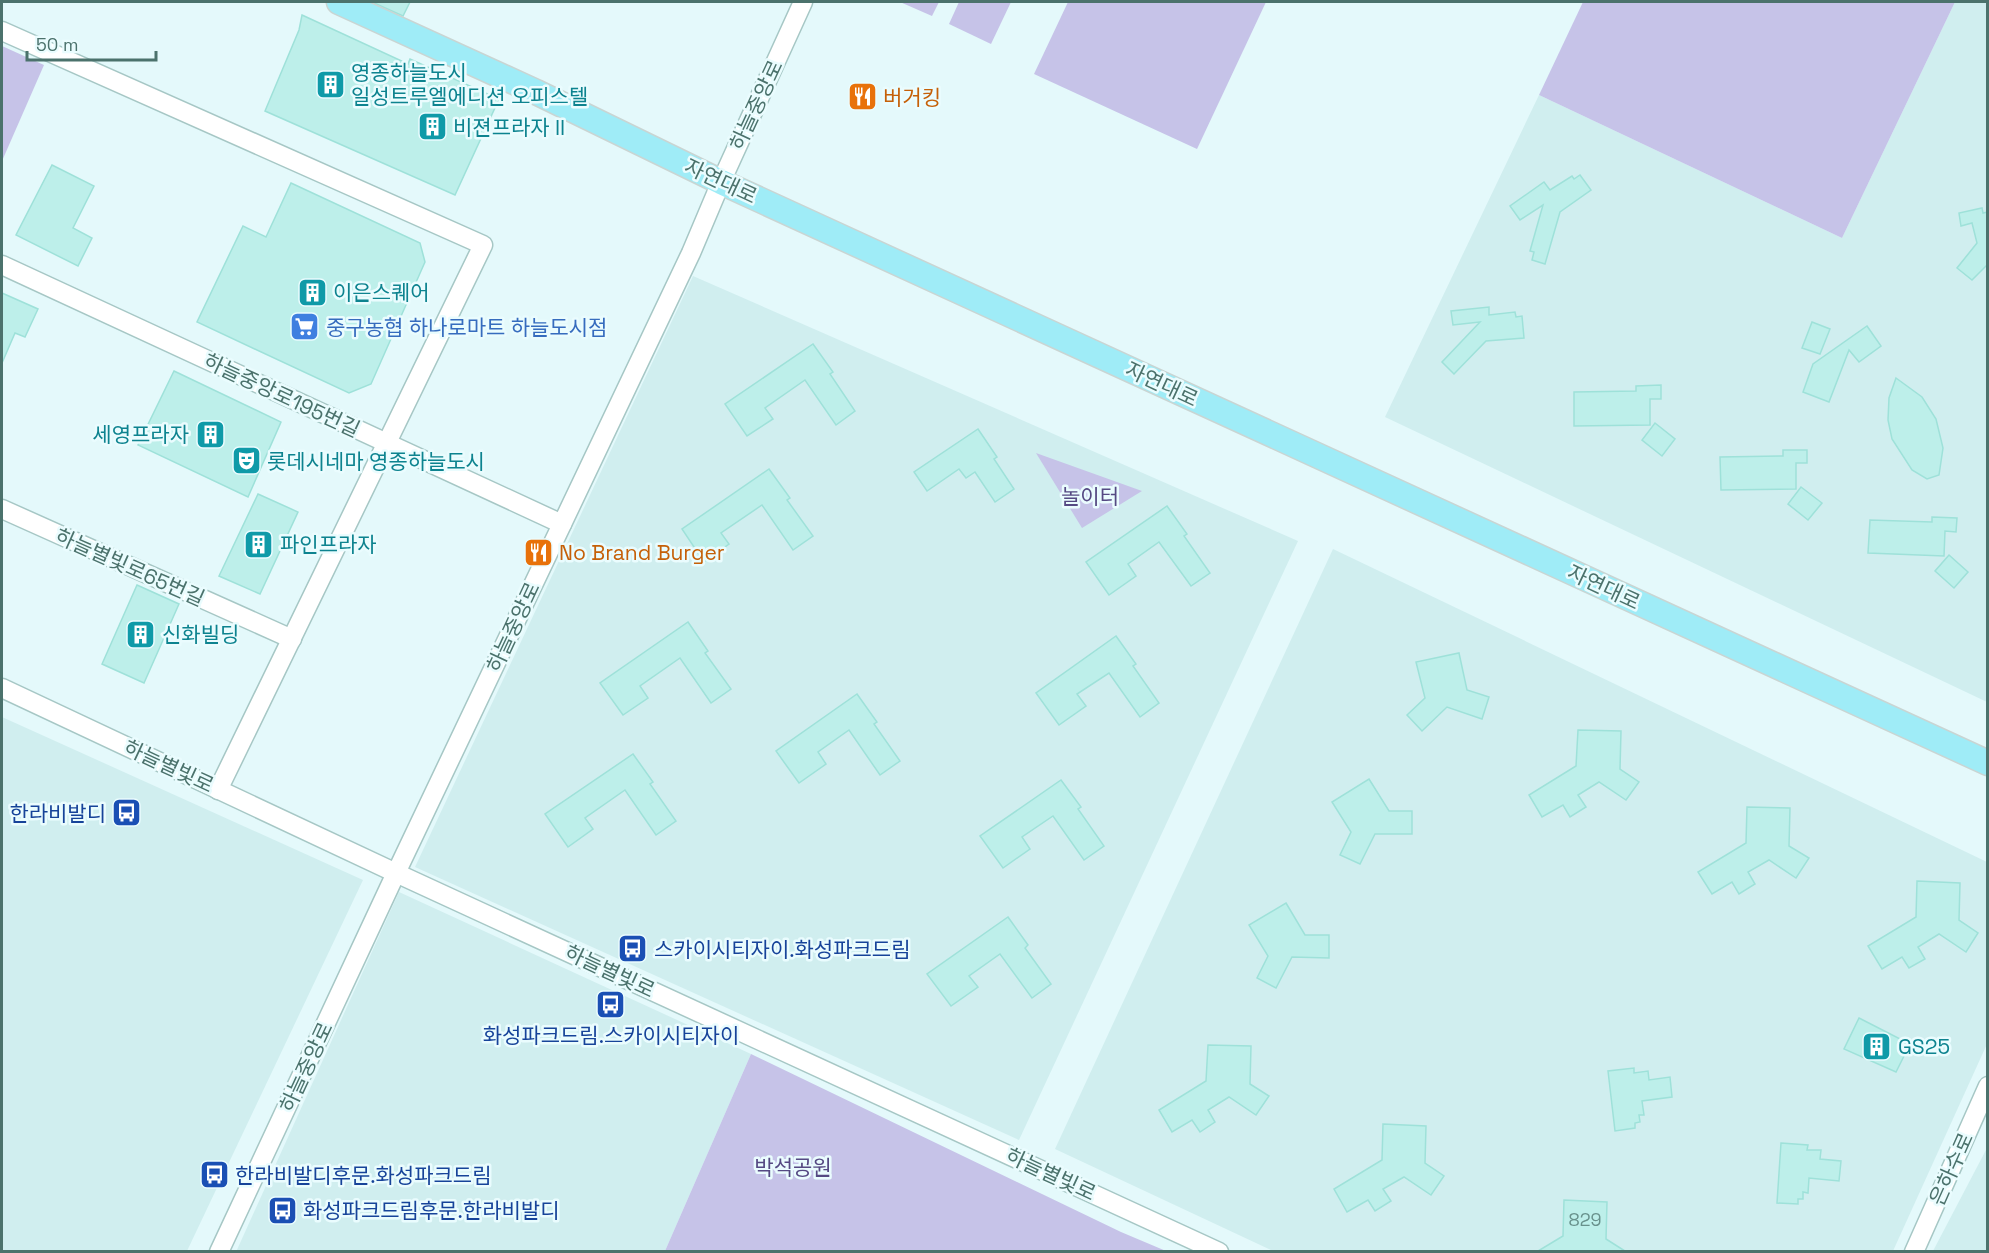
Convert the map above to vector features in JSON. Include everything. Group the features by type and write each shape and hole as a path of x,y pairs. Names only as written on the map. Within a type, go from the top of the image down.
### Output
{"main road":[{"name":"자연대로","path":"339,2 536,92 721,182 1988,763"}],"street":[{"name":"하늘중앙로","path":"219,1251 691,252 803,2"},
{"path":"2,31 483,245 219,790"},
{"name":"하늘중앙로195번길","path":"2,265 562,524"},
{"name":"하늘별빛로65번길","path":"2,509 292,639"},
{"name":"하늘별빛로","path":"2,688 396,873 1219,1251"},
{"name":"은하수로","path":"1914,1251 1988,1086"}],"shaded area":[{"path":"1955,2 1987,2 1987,702 1385,417 1539,95 1842,238"},
{"path":"693,276 1298,541 1019,1140 415,867"},
{"path":"1333,549 1987,862 1987,1044 1893,1251 1273,1251 1055,1149"},
{"path":"2,717 363,880 187,1251 2,1251"},
{"path":"399,892 751,1054 665,1251 236,1252"},
{"path":"1987,1148 1987,1251 1933,1251"}],"green space":[{"path":"900,2 939,2 932,16"},
{"path":"959,2 1011,2 991,44 949,24"},
{"path":"1068,2 1266,2 1197,149 1034,74"},
{"path":"1583,2 1955,2 1842,238 1539,95"},
{"path":"2,46 44,65 2,161"},
{"name":"놀이터","path":"1036,453 1142,491 1082,528"},
{"name":"박석공원","path":"751,1054 1121,1232 1166,1251 665,1251"}],"building":[{"path":"372,2 410,2 403,16"},
{"path":"302,15 408,64 410,59 499,99 455,195 265,111 299,30"},
{"path":"52,165 94,186 73,228 92,238 78,266 16,235"},
{"path":"1580,175 1591,190 1560,212 1545,264 1532,260 1534,252 1530,251 1543,205 1520,220 1510,206 1544,182 1550,190 1572,176 1574,179"},
{"name":"이은스퀘어","path":"291,183 420,243 425,262 371,384 349,393 197,322 243,226 266,237"},
{"path":"1982,208 1983,213 1988,212 1988,264 1972,280 1957,268 1977,243 1972,223 1961,226 1959,213"},
{"path":"2,293 38,309 25,337 15,333 2,363"},
{"path":"1489,307 1489,315 1515,312 1516,317 1522,316 1524,338 1486,341 1454,374 1442,362 1480,322 1453,325 1451,311"},
{"path":"1812,322 1830,329 1820,354 1802,348"},
{"path":"1867,326 1881,346 1859,362 1849,350 1829,402 1803,392 1813,364"},
{"path":"813,344 833,372 830,374 855,411 836,425 805,380 765,408 773,419 747,436 725,404"},
{"name":"세영프라자","path":"174,371 281,422 248,497 138,445"},
{"path":"1896,378 1922,397 1936,419 1943,448 1939,475 1927,479 1912,470 1892,439 1888,420 1889,398"},
{"path":"1661,385 1661,399 1650,399 1650,425 1574,426 1574,392 1636,391 1636,386"},
{"path":"1655,423 1675,439 1662,456 1642,440"},
{"path":"978,429 997,457 994,459 1014,489 995,502 975,472 966,478 959,469 927,491 914,472"},
{"path":"1783,450 1807,450 1807,463 1796,463 1796,489 1721,490 1720,457 1783,456"},
{"path":"769,469 790,498 787,500 813,536 793,550 762,505 721,533 729,544 704,562 682,529"},
{"path":"1801,487 1822,503 1808,520 1788,504"},
{"name":"파인프라자","path":"258,494 298,512 260,594 219,576"},
{"path":"1167,506 1187,534 1184,536 1210,573 1191,586 1159,542 1128,564 1136,576 1109,595 1086,562"},
{"path":"1932,517 1957,518 1956,532 1945,531 1944,556 1868,553 1870,520 1932,522"},
{"path":"1949,555 1968,572 1954,588 1935,571"},
{"name":"신화빌딩","path":"137,585 179,604 144,683 102,664"},
{"path":"688,622 708,651 705,653 731,689 711,703 680,658 640,686 648,698 623,715 600,683"},
{"path":"1116,636 1136,664 1133,666 1159,703 1140,717 1109,673 1077,694 1086,706 1059,725 1036,693"},
{"path":"1459,653 1467,690 1489,697 1482,719 1447,707 1422,731 1407,715 1425,698 1416,662"},
{"path":"857,694 877,722 874,724 900,761 880,775 849,730 818,752 826,764 799,783 776,751"},
{"path":"1578,730 1621,731 1620,769 1639,782 1626,800 1599,782 1578,795 1586,807 1570,817 1563,805 1542,817 1529,795 1576,766"},
{"path":"633,754 653,782 650,784 676,821 656,835 625,790 585,818 593,829 568,847 545,814"},
{"path":"1369,779 1389,811 1412,811 1412,834 1375,834 1360,864 1340,855 1351,832 1332,802"},
{"path":"1061,780 1081,807 1078,809 1104,846 1084,860 1053,816 1022,837 1030,849 1003,868 980,836"},
{"path":"1747,807 1790,808 1789,846 1809,858 1796,878 1769,860 1748,872 1755,884 1739,894 1732,882 1712,894 1698,872 1746,843"},
{"path":"1917,881 1960,883 1959,920 1978,933 1966,952 1939,934 1918,947 1925,959 1909,968 1902,957 1882,969 1868,946 1916,917"},
{"path":"1286,903 1305,935 1329,935 1329,958 1292,957 1276,988 1257,978 1268,956 1249,925"},
{"path":"1008,917 1028,945 1025,948 1051,984 1032,998 1000,954 969,976 978,987 951,1006 927,974"},
{"name":"GS25","path":"1859,1018 1910,1044 1896,1072 1844,1049"},
{"path":"1208,1045 1251,1046 1250,1084 1269,1096 1256,1115 1229,1097 1208,1110 1215,1122 1200,1132 1192,1120 1172,1132 1159,1110 1206,1081"},
{"path":"1634,1068 1634,1073 1648,1071 1649,1080 1670,1077 1672,1097 1642,1101 1644,1115 1639,1115 1640,1122 1635,1123 1635,1128 1615,1131 1608,1071"},
{"path":"1383,1124 1426,1126 1425,1163 1444,1176 1431,1195 1404,1177 1383,1189 1391,1201 1375,1211 1368,1200 1347,1212 1334,1189 1382,1160"},
{"path":"1781,1143 1808,1145 1807,1150 1821,1150 1820,1159 1841,1161 1839,1181 1809,1178 1808,1193 1803,1192 1803,1199 1798,1199 1798,1204 1777,1203"},
{"path":"1564,1200 1607,1202 1606,1239 1625,1251 1538,1251 1563,1236"}],"place":[{"name":"영종하늘도시 일성트루엘에디션 오피스텔","path":"330,84"},
{"name":"버거킹","path":"862,97"},
{"name":"비젼프라자 II","path":"432,127"},
{"name":"이은스퀘어","path":"312,292"},
{"name":"중구농협 하나로마트 하늘도시점","path":"305,327"},
{"name":"세영프라자","path":"210,434"},
{"name":"롯데시네마 영종하늘도시","path":"246,461"},
{"name":"파인프라자","path":"259,544"},
{"name":"No Brand Burger","path":"538,552"},
{"name":"신화빌딩","path":"141,634"},
{"name":"한라비발디","path":"127,813"},
{"name":"스카이시티자이.화성파크드림","path":"633,949"},
{"name":"화성파크드림.스카이시티자이","path":"611,1004"},
{"name":"GS25","path":"1877,1046"},
{"name":"한라비발디후문.화성파크드림","path":"214,1175"},
{"name":"화성파크드림후문.한라비발디","path":"282,1210"}]}
